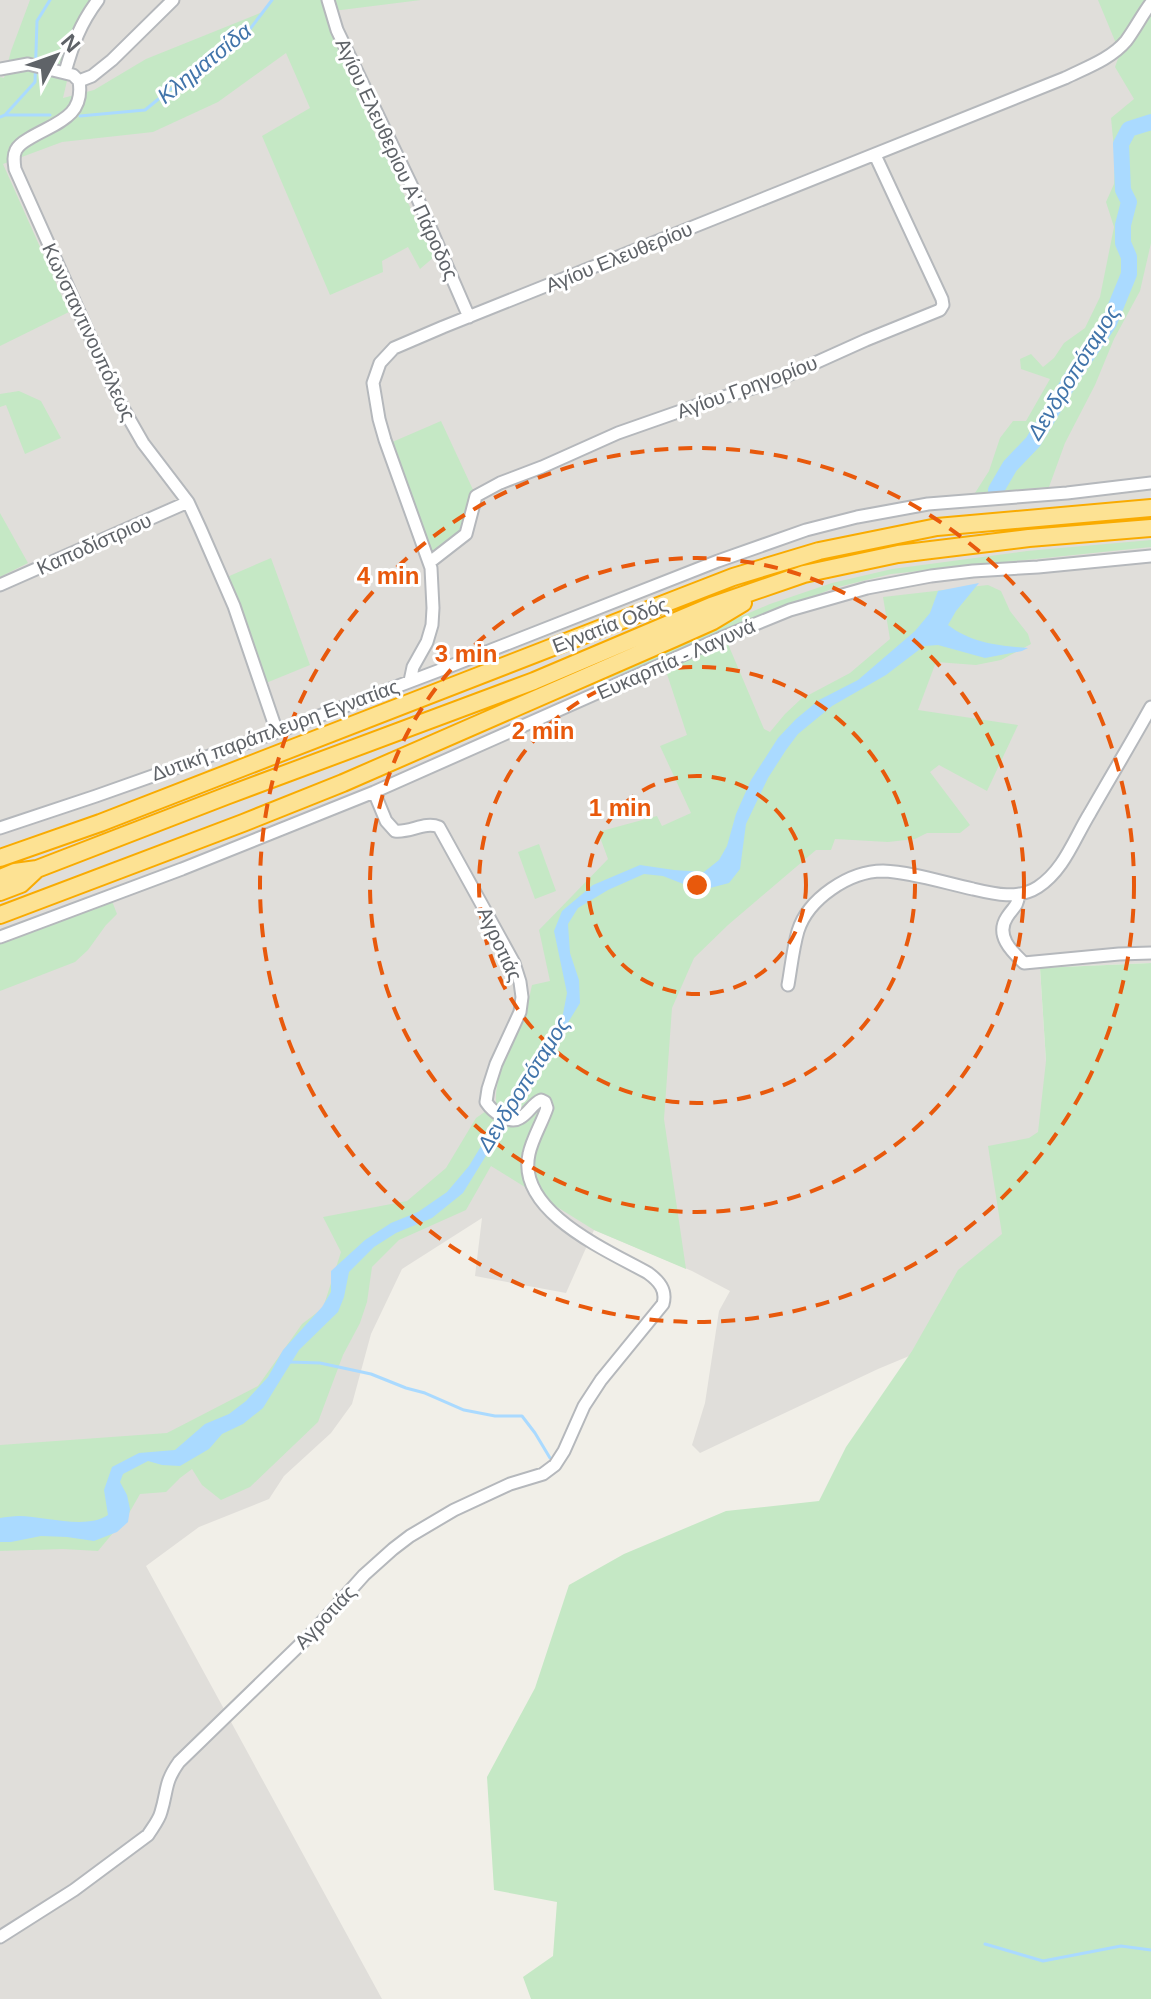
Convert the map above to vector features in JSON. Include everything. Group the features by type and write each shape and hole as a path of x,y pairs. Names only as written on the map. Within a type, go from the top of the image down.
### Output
{"highway":[{"name":"Εγνατία Οδός","path":"0,858 100,823 733,577 785,560 937,527 1151,508"},
{"name":"Εγνατία Οδός","path":"37,869 534,681 711,606 804,574 898,554 1029,538 1151,528"},
{"path":"0,915 343,783 713,621 770,586"},
{"path":"0,878 37,869"},
{"path":"0,892 21,884 37,869"}],"street":[{"path":"65,72 82,23 98,0"},
{"path":"0,69 28,64 65,72 79,81 92,76 173,0"},
{"name":"Αγίου Ελευθερίου Α' Πάροδος","path":"328,0 337,30 417,197 469,317"},
{"name":"Αγίου Ελευθερίου","path":"410,681 413,667 427,642 433,608 430,562 385,440 373,383 380,363 394,348 1065,78 1107,57 1125,41 1151,3"},
{"name":"Κωνσταντινουπόλεως","path":"79,81 77,106 64,119 20,145 14,155 15,169 119,401 143,443 188,502 234,606 277,732"},
{"name":"Αγίου Γρηγορίου","path":"430,562 466,534 476,496 500,483 618,433 775,381 940,310 942,299 875,155"},
{"name":"Δυτική παράπλευρη Εγνατίας","path":"0,828 277,732 758,546 836,522 928,504 1151,483"},
{"name":"Καποδίστριου","path":"0,585 188,502"},
{"name":"Ευκαρπία - Λαγυνά","path":"0,937 374,792 707,644 811,603 867,588 941,574 1151,556"},
{"path":"788,985 798,931 805,916 823,895 849,880 880,871 995,894 1019,894 1038,887 1058,868 1151,707"},
{"name":"Αγροτιάς","path":"0,1937 74,1890 148,1835 156,1824 166,1785 179,1762 393,1549 454,1510 510,1484 543,1474 555,1465 584,1406 601,1380 659,1311 665,1298 657,1280 648,1273 560,1221 533,1187 528,1171 529,1155 547,1108 545,1102 536,1101 521,1118 512,1120 492,1111 486,1102 496,1064 520,1012 522,997 514,963 439,827 432,824 408,831 395,831 386,821 374,792"},
{"path":"1019,894 1017,906 1007,918 1004,932 1008,947 1024,963 1151,953"}],"shaded area":[{"path":"0,0 1151,0 1151,963 1040,968 1046,1061 1046,1149 969,1331 878,1369 700,1453 692,1445 705,1403 719,1311 730,1291 692,1271 594,1230 566,1293 475,1276 482,1218 402,1269 371,1334 352,1404 331,1433 284,1476 269,1499 199,1527 146,1566 382,1999 0,1999"}],"green space":[{"path":"30,0 93,0 77,38 63,98 94,90 146,59 265,11 272,0 421,0 325,12 369,121 434,257 420,269 408,247 382,261 383,272 330,295 262,136 310,108 286,53 218,102 153,132 62,142 3,164 69,312 0,346 0,77 4,78"},
{"path":"1098,0 1151,0 1151,243 1140,291 1065,443 1049,487 975,493 989,471 1000,438 1013,421 1026,421 1050,379 1021,369 1020,359 1031,354 1043,367 1064,343 1085,328 1100,297 1114,227 1106,202 1114,184 1111,118 1134,99 1115,67 1120,53"},
{"path":"19,391 41,401 61,438 25,454 6,405 0,407 0,394"},
{"path":"441,421 475,494 464,512 468,530 452,546 430,553 390,443"},
{"path":"0,513 28,563 0,577"},
{"path":"1151,540 1151,547 891,574 834,588 570,694 332,798 331,792 770,604 832,583 892,569 1027,551"},
{"path":"271,558 310,665 266,683 227,577"},
{"path":"988,585 1001,591 1031,644 1001,660 976,665 936,662 918,710 1018,725 987,791 939,765 930,772 970,825 960,833 927,833 915,839 888,842 835,839 831,850 816,850 694,958 672,1008 664,1119 686,1269 594,1230 491,1166 466,1210 399,1240 372,1267 367,1302 360,1323 343,1355 318,1422 250,1487 221,1500 202,1485 192,1469 166,1492 140,1494 128,1515 98,1551 0,1551 0,1445 167,1433 258,1386 302,1324 323,1308 341,1252 323,1217 407,1201 446,1168 476,1118 496,1104 498,1080 522,1023 532,985 550,981 539,930 608,859 598,832 657,816 662,826 691,813 660,746 687,735 665,668 728,644 764,729 770,732 801,699 850,673 890,639 883,597"},
{"path":"539,844 556,891 535,899 518,852"},
{"path":"112,901 117,914 75,962 0,991 0,944"},
{"path":"1151,963 1151,1999 531,1999 523,1977 553,1956 557,1902 494,1890 487,1777 535,1688 569,1585 624,1554 726,1511 819,1501 846,1447 912,1351 958,1270 1002,1234 988,1146 1029,1138 1038,1132 1046,1061 1040,968"}],"water":[{"path":"979,583 948,625 976,640 1028,648 985,658 938,645 924,646 886,675 832,706 798,734 768,778 746,824 740,869 729,883 696,889 663,876 644,874 578,908 568,924 570,953 579,980 580,1003 463,1193 432,1218 396,1233 374,1247 349,1272 338,1312 299,1350 263,1408 243,1424 222,1434 209,1449 180,1466 148,1461 123,1474 120,1482 130,1509 128,1522 117,1532 94,1541 41,1536 0,1542 0,1518 19,1516 77,1522 108,1515 104,1490 112,1467 139,1453 175,1450 205,1424 229,1414 246,1401 268,1377 283,1350 322,1307 331,1292 331,1271 365,1240 391,1223 418,1212 447,1192 469,1166 563,1014 567,993 554,931 562,911 593,885 640,865 704,872 719,860 727,846 736,814 751,780 778,738 796,719 819,700 858,680 915,631 930,613 938,591"}],"waterway":[{"name":"Κληματσίδα","path":"0,117 35,82 37,21 50,0"},
{"name":"Κληματσίδα","path":"80,116 145,110 247,33 272,0"},
{"path":"5,115 50,115"},
{"name":"Δενδροπόταμος","path":"996,490 1010,466 1033,442 1109,323 1129,274 1129,257 1123,243 1123,225 1129,202 1123,190 1121,144 1129,129 1151,122"},
{"path":"290,1362 320,1363 371,1374 464,1410 495,1416 522,1416 550,1458"},
{"path":"985,1944 1043,1961 1121,1946 1151,1950"}]}
